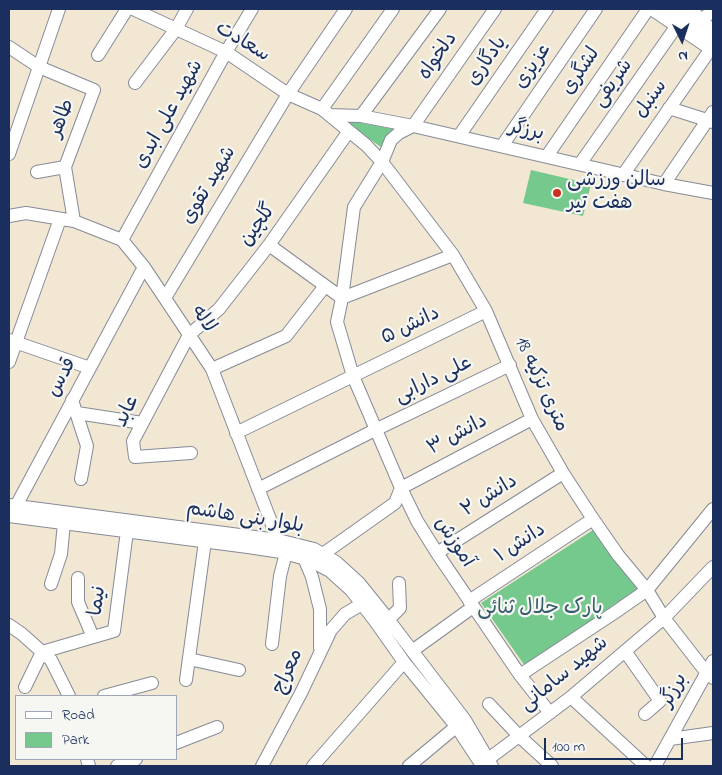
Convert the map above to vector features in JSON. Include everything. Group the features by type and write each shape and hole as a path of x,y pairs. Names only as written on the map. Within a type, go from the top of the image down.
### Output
{"main road":[{"path":"655,9 678,16 713,42"},
{"path":"678,16 696,15 713,42"}],"street":[{"path":"9,154 13,127 39,67 59,9"},
{"path":"98,55 127,9"},
{"name":"سعادت","path":"133,9 226,52 288,94 326,112"},
{"path":"135,83 176,29 187,9"},
{"name":"شهید علی ابدی","path":"122,240 226,52 252,9"},
{"name":"شهید تقوی","path":"165,298 288,94 346,9"},
{"path":"326,112 393,9"},
{"path":"362,116 440,9"},
{"name":"دلخواه","path":"413,126 494,9"},
{"name":"یادگاری","path":"459,136 547,9"},
{"name":"عزیزی","path":"502,146 596,9"},
{"name":"لشگری","path":"547,156 648,9"},
{"path":"696,15 713,12"},
{"name":"شریفی","path":"580,164 678,16"},
{"name":"سنبل","path":"623,175 713,42"},
{"path":"9,46 39,67"},
{"name":"طاهر","path":"39,67 94,90 65,167 74,221"},
{"path":"664,184 711,118 669,108"},
{"name":"برزگر","path":"326,112 362,116 413,126 713,194"},
{"name":"18 متری تزکیه","path":"326,112 366,145 382,162 454,255 486,311 532,419 563,473 618,555 647,590 664,618 710,675"},
{"name":"آموزش","path":"413,126 399,133 391,140 382,162 354,207 337,322 353,376 400,488 417,521 436,553 520,675 550,713"},
{"name":"گلچین","path":"189,335 219,309 269,245 349,131"},
{"path":"37,172 65,167"},
{"name":"لاله","path":"9,216 26,213 74,221 122,240 144,267 212,370 278,540"},
{"path":"9,362 12,341 60,219"},
{"path":"269,245 342,298 454,255"},
{"name":"قدس","path":"11,514 144,267"},
{"path":"212,370 286,336 325,286"},
{"name":"دانش ۵","path":"236,433 486,311"},
{"name":"عابد","path":"189,335 133,441 135,457 192,452"},
{"path":"12,341 90,368"},
{"name":"علی دارابی","path":"258,489 510,365"},
{"path":"72,400 88,446 81,479"},
{"path":"77,413 142,423"},
{"name":"دانش ۳","path":"400,488 532,419"},
{"name":"دانش ۲","path":"436,553 563,473"},
{"path":"323,554 395,503 400,488"},
{"path":"520,675 647,590 713,509"},
{"name":"بلوار بنی هاشم","path":"11,514 286,553 309,560 330,571 350,590 404,662 460,723"},
{"name":"بلوار بنی هاشم","path":"11,514 278,540 314,549 336,562 359,583 412,651 487,764"},
{"name":"دانش ۱","path":"412,651 471,604 593,519"},
{"path":"52,584 61,554 64,523"},
{"name":"نیما","path":"42,652 114,631 127,531"},
{"path":"186,680 204,541"},
{"path":"272,644 282,569 286,553"},
{"name":"معراج","path":"262,766 301,693 320,652 320,610 312,577 304,558"},
{"name":"شهید سامانی","path":"487,764 519,736 571,697 664,618 713,567"},
{"path":"78,578 78,602 93,637"},
{"path":"388,620 400,608 399,583"},
{"path":"320,652 331,630 345,614 362,604"},
{"path":"9,625 51,660 68,695"},
{"path":"625,651 660,701 644,714"},
{"path":"25,687 42,652"},
{"path":"189,659 239,670"},
{"name":"برزگر","path":"655,766 710,675 713,661"},
{"path":"313,766 404,662"},
{"path":"108,695 152,683"},
{"path":"571,697 646,766"},
{"path":"489,704 519,736 552,766"},
{"path":"409,766 460,723"},
{"path":"178,742 217,727"},
{"path":"670,739 713,733"},
{"path":"117,766 133,760"}],"green space":[{"path":"340,119 394,129 387,138 385,150"},
{"name":"سالن ورزشی هفت تیر","path":"531,170 591,184 583,216 523,203"},
{"name":"پارک جلال ثنائی","path":"593,530 637,589 525,666 481,603"}],"place":[{"name":"سالن ورزشی هفت تیر","path":"557,193"}]}
